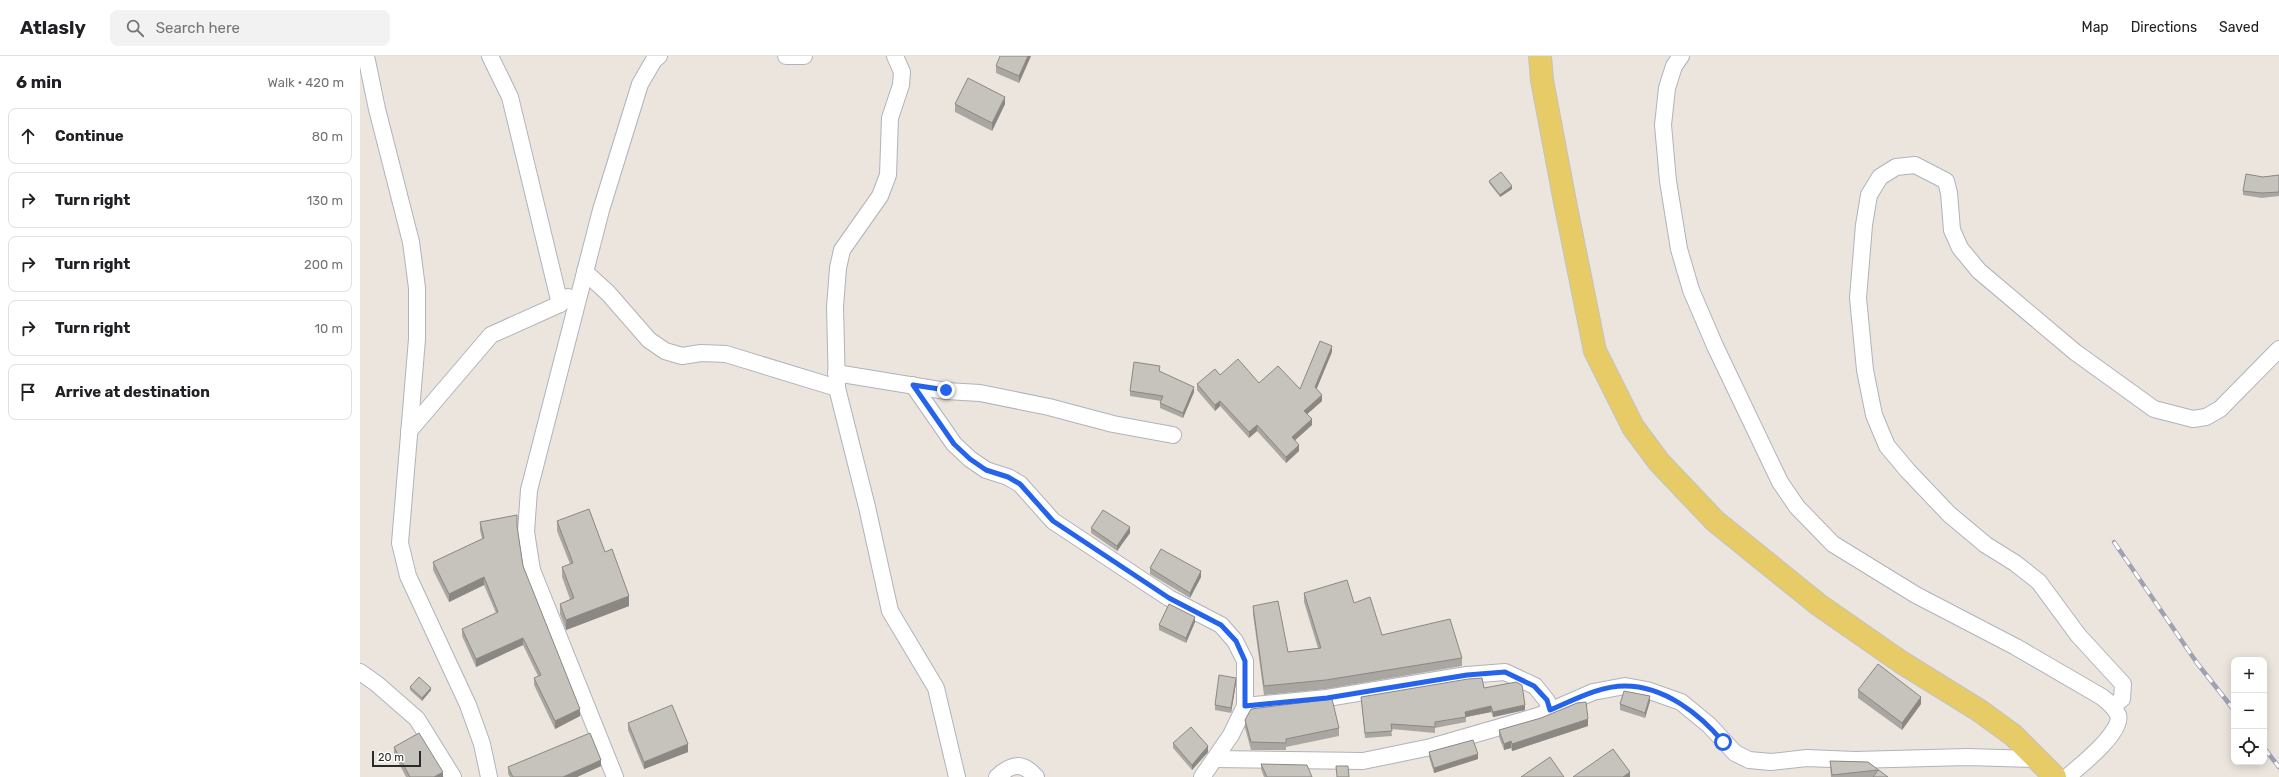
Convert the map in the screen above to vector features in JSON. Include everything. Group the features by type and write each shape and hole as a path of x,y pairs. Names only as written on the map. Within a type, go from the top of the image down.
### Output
{"main road":[{"path":"1540,56 1565,202 1595,351 1632,427 1658,462 1715,521 1819,605 1901,662 1980,711 2013,735 2046,770"}],"street":[{"path":"366,56 377,109 411,242 418,288 417,339 400,543 408,576 468,705 482,744 489,777"},
{"path":"490,56 510,98 560,304"},
{"path":"786,56 804,56"},
{"path":"895,56 902,72 901,85 890,118 888,175 880,196 842,250 838,268 835,308 837,380 890,611 936,688 957,777"},
{"path":"1681,56 1674,66 1667,88 1663,125 1668,181 1680,249 1694,297 1780,482 1797,507 1838,548 1916,595 2016,647 2102,696 2113,706 2119,716 2118,725 2093,756 2067,777"},
{"path":"615,777 532,570 526,532 529,490 583,280 640,84 655,57"},
{"path":"2113,706 2122,700 2123,684 2078,635 2039,582 2015,563 1986,545 1949,514 1887,446 1874,415 1865,370 1858,298 1864,225 1869,195 1880,177 1896,167 1915,165 1946,181 1949,193 1952,230 1960,248 1979,271 2075,352 2154,409 2193,419 2206,417 2220,409 2279,349"},
{"path":"409,430 491,335 560,304 583,280"},
{"path":"583,280 608,293 649,340 665,350 682,356 701,353 726,354 837,380 913,385 980,393 1049,407 1113,424 1173,435"},
{"path":"913,385 954,444 970,459 986,470 1008,477 1020,484 1053,521 1169,598 1221,625 1236,641 1245,661 1245,706 1216,758 1202,777"},
{"path":"360,672 377,684 417,719 453,777"},
{"path":"1245,706 1327,698 1467,675 1505,672 1534,686 1547,700 1550,710"},
{"path":"1216,758 1363,761 1431,746 1538,716 1594,692 1625,686 1647,690 1680,702 1709,725 1734,753 1749,760 1771,762 1807,758 1855,760 1966,757 2046,770"},
{"path":"997,777 1008,767 1018,766 1031,771 1036,777"}],"building":[{"path":"1000,56 1028,56 1019,76 996,66"},
{"path":"968,78 1005,97 992,123 955,104"},
{"path":"1501,172 1512,186 1500,195 1489,181"},
{"path":"2246,174 2263,177 2279,175 2279,192 2262,193 2243,191"},
{"path":"1320,341 1332,346 1315,387 1322,395 1304,411 1312,419 1292,437 1299,445 1286,457 1257,425 1249,432 1220,401 1215,405 1197,384 1215,369 1220,375 1238,359 1259,383 1278,366 1300,389"},
{"path":"1134,362 1160,366 1159,371 1194,387 1183,413 1160,403 1163,396 1130,391"},
{"path":"589,509 605,552 612,549 629,596 566,620 560,604 574,598 562,567 573,563 557,521"},
{"path":"1103,510 1130,527 1117,546 1091,528"},
{"path":"517,515 517,526 523,566 580,709 555,721 534,678 541,675 523,638 476,659 462,629 498,612 484,577 449,594 433,562 484,538 480,522"},
{"path":"1161,549 1201,571 1190,593 1150,568"},
{"path":"1347,580 1354,603 1370,597 1382,635 1450,619 1462,658 1326,680 1264,686 1253,606 1278,601 1288,652 1321,648 1304,593"},
{"path":"1169,604 1195,617 1186,638 1159,625"},
{"path":"1878,664 1921,697 1902,723 1858,690"},
{"path":"1219,675 1236,678 1231,708 1215,705"},
{"path":"419,677 431,688 422,698 410,687"},
{"path":"1482,678 1484,688 1516,682 1522,685 1525,705 1493,712 1491,706 1465,712 1466,717 1435,722 1435,727 1391,724 1392,731 1365,733 1361,697"},
{"path":"1624,691 1650,696 1645,713 1620,704"},
{"path":"1332,699 1339,728 1286,739 1286,743 1251,742 1245,720 1251,709"},
{"path":"1586,702 1588,719 1512,744 1511,741 1504,744 1499,730 1541,718 1577,703"},
{"path":"672,705 688,744 644,762 628,723"},
{"path":"1191,727 1208,746 1192,765 1173,743"},
{"path":"419,733 443,772 434,777 410,777 394,747"},
{"path":"590,733 601,760 563,777 513,777 508,767"},
{"path":"1473,740 1478,754 1434,768 1429,752"},
{"path":"1613,749 1630,772 1623,777 1573,777"},
{"path":"1550,757 1564,777 1521,777"},
{"path":"1830,761 1868,762 1888,777 1873,777 1878,770 1832,775"},
{"path":"1261,764 1307,765 1312,777 1267,777"},
{"path":"1336,766 1348,766 1349,777 1337,777"}],"railway":[{"path":"2114,542 2197,663 2231,706"},
{"path":"2267,752 2279,767"}],"route":[{"path":"946,390 913,385 954,444 970,459 986,470 1008,477 1020,484 1053,521 1169,598 1199,615 1221,625 1236,641 1245,661 1247,685 1245,706 1327,698 1408,686 1467,675 1505,672 1534,686 1547,700 1550,710 1594,692 1625,686 1647,690 1680,702 1696,713 1709,725 1723,742"}]}
